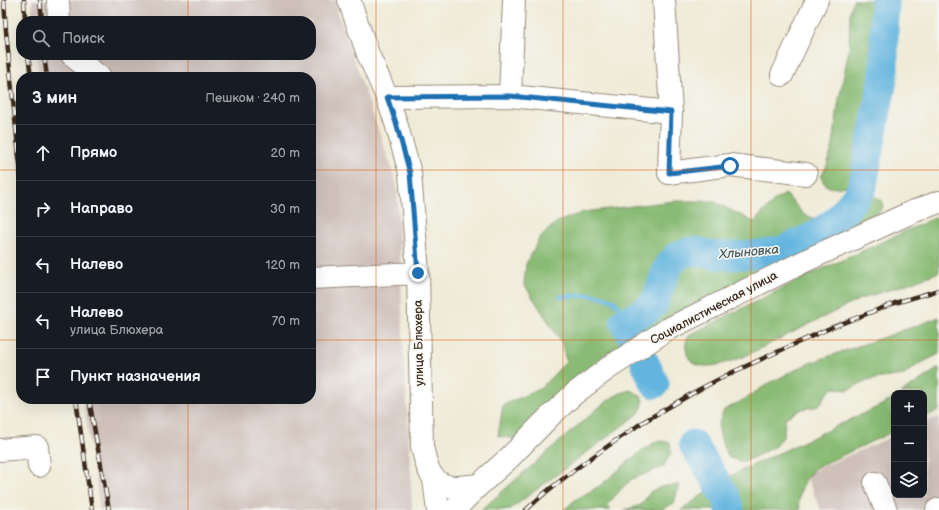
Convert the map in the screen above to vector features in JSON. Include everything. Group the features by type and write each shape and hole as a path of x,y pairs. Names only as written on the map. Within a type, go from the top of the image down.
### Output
{"street":[{"path":"58,0 59,16"},
{"name":"улица Блюхера","path":"349,0 368,54 387,97 410,173 418,273 422,446 425,460 434,480 438,510"},
{"path":"510,96 514,0"},
{"path":"664,0 671,112 669,173 730,166 806,174"},
{"path":"782,75 817,0"},
{"path":"78,60 93,72"},
{"path":"387,97 510,96 671,112"},
{"name":"Социалистическая улица","path":"454,510 574,394 607,369 668,329 809,259 912,212 939,202"},
{"path":"316,278 418,273"},
{"path":"0,450 36,447 40,466"},
{"path":"434,480 450,487 479,485"},
{"path":"875,483 886,510"}],"shaded area":[{"path":"32,0 336,0 337,10 397,184 412,510 100,510 84,404 316,404 316,72 38,72 37,60 316,60 316,16 33,16"},
{"path":"939,417 939,510 821,510 805,474 891,437 891,498 927,498 927,422"}],"green space":[{"path":"853,0 899,0 887,116 881,149 873,166 858,180 844,186 833,188 826,185 821,177 827,165 833,145 839,99 849,49 850,13"},
{"path":"786,194 804,215 823,221 837,220 876,197 882,200 883,207 870,223 865,226 606,353 515,439 498,436 503,405 541,388 566,362 562,343 524,284 526,264 540,237 557,222 584,212 674,201 713,201 754,222 776,199"},
{"path":"939,216 939,272 860,299 743,357 729,362 712,366 704,366 691,361 687,354 686,343 691,334 803,278"},
{"path":"939,317 939,354 919,364 904,375 867,380 848,390 833,388 825,396 819,406 802,409 785,418 784,436 774,447 744,462 729,458 722,443 718,425 724,410 740,402 768,384 807,364"},
{"path":"939,368 939,410 927,416 927,390 906,390"},
{"path":"630,390 640,395 643,400 642,408 637,415 509,510 481,510 598,408 617,395"},
{"path":"891,400 891,432 815,468 802,487 799,496 800,510 681,510 728,477"},
{"path":"657,441 670,442 671,453 663,467 632,479 607,505 610,510 564,510 575,500 601,485 640,452"},
{"path":"679,485 674,503 661,510 625,510 641,505 651,491 664,486"}],"waterway":[{"name":"Хлыновка","path":"634,340 624,322 647,310 654,304 667,269 677,256 687,252 696,251 713,255 732,256 783,250 814,236 837,220 862,189 884,74 885,0"},
{"path":"560,297 592,295 608,298 619,307 624,322"},
{"name":"Хлыновка","path":"645,363 655,384"},
{"name":"Хлыновка","path":"693,444 726,497 730,510"}],"railway":[{"path":"4,0 16,128"},
{"path":"24,0 25,16"},
{"path":"40,0 42,16"},
{"path":"29,60 30,72"},
{"path":"45,60 46,72"},
{"path":"526,510 546,492 608,446 643,422 700,389 733,372 830,328 895,303 939,290"},
{"path":"77,404 92,510"},
{"path":"90,404 109,510"}],"route":[{"path":"418,273 410,173 387,97 510,96 671,112 669,173 730,166"}]}
